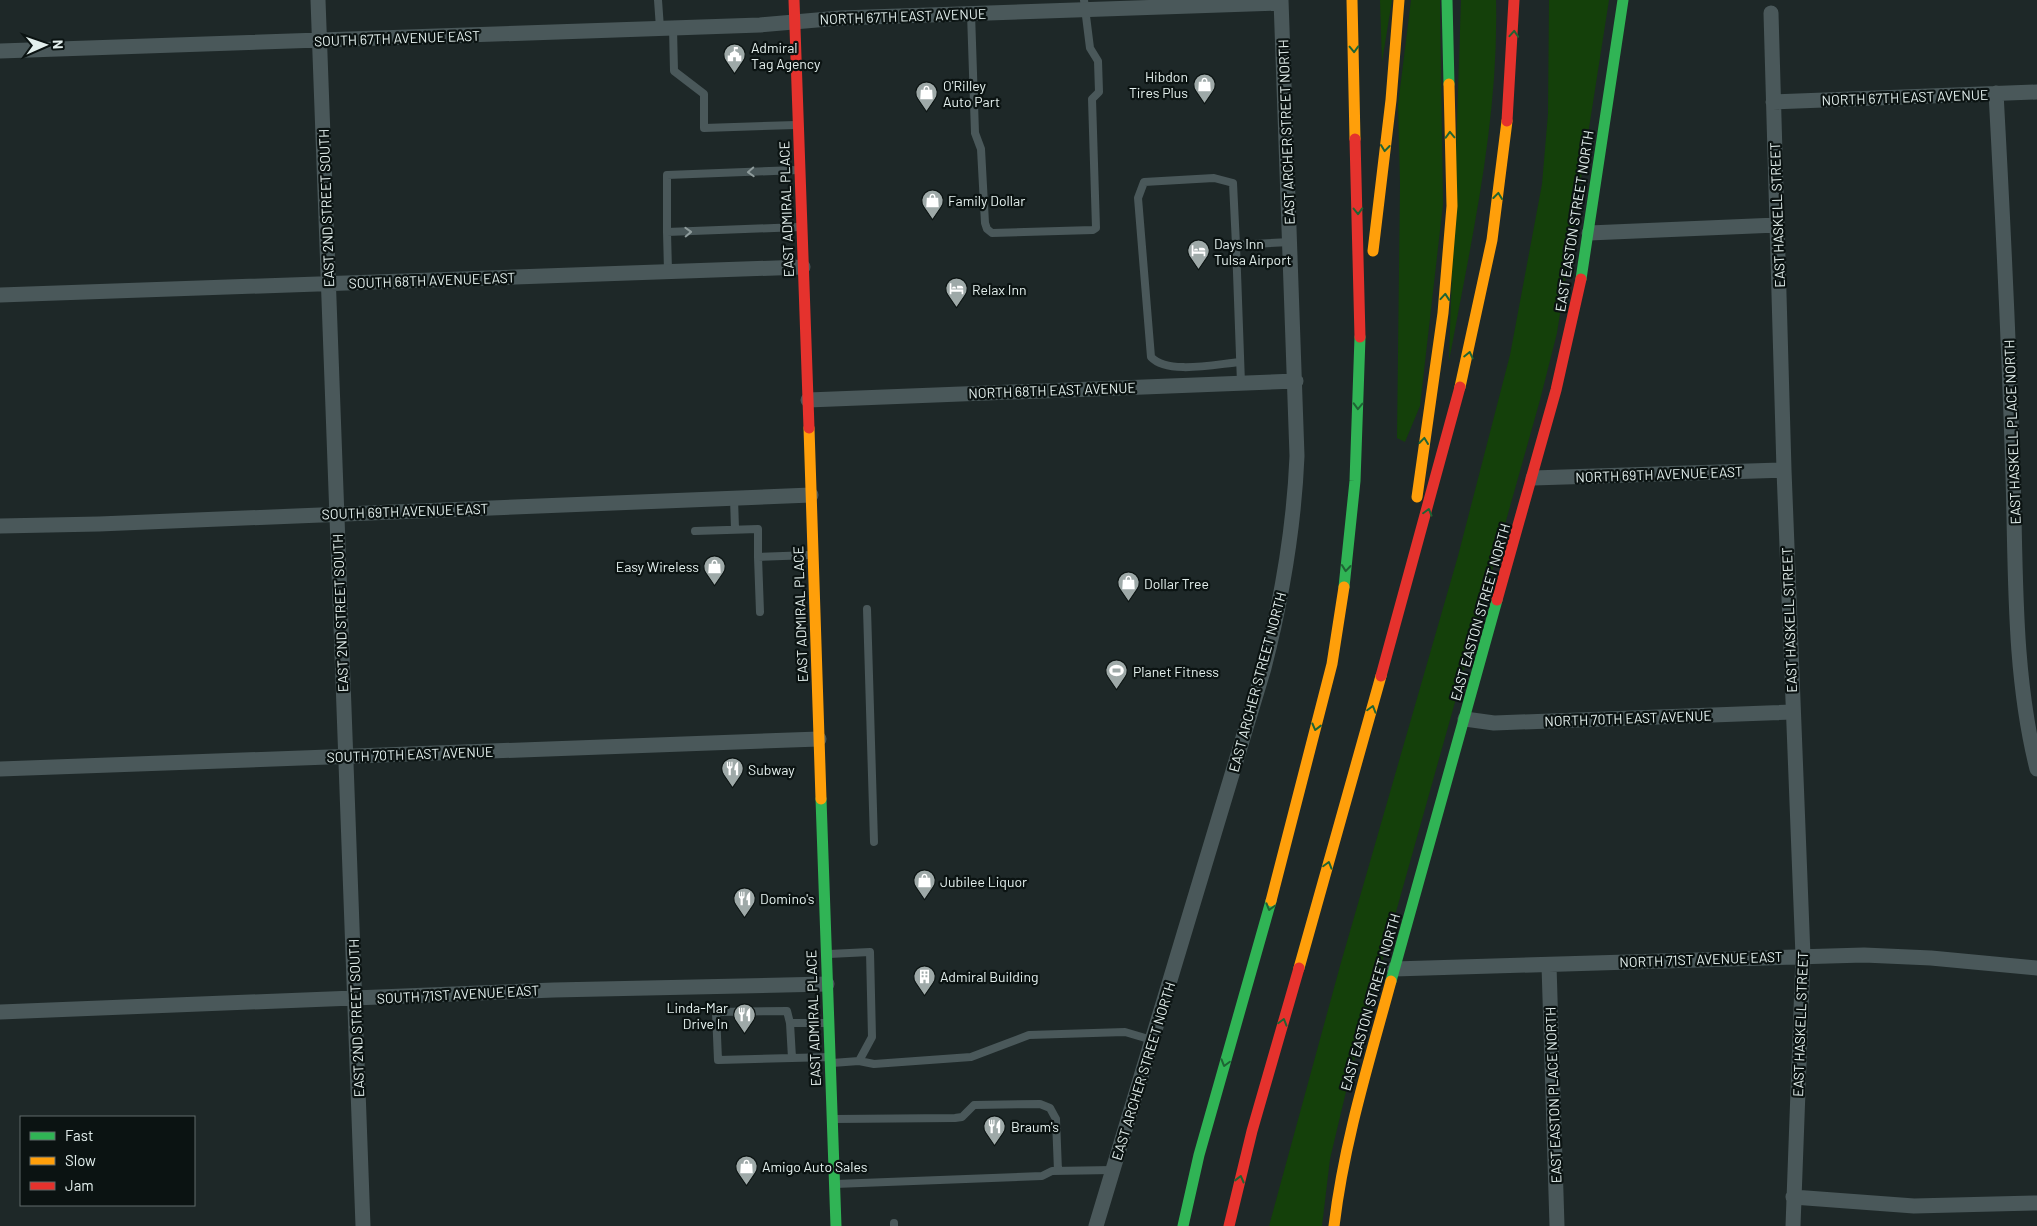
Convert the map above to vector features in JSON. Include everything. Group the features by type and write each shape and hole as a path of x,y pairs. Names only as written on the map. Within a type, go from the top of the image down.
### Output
{"main road":[{"name":"EAST ADMIRAL PLACE","path":"794,0 836,1226"},
{"path":"1352,0 1360,357"},
{"path":"1183,1226 1199,1155 1283,860 1332,664 1344,592 1354,481 1360,357 1391,100 1399,0"},
{"path":"1405,593 1443,313 1452,206 1447,0"},
{"path":"1229,1226 1252,1131 1457,407 1492,242 1508,113 1514,0"},
{"name":"EAST EASTON STREET NORTH","path":"1334,1226 1338,1192 1356,1106 1533,478 1569,336 1589,233 1623,0"}],"street":[{"name":"EAST 2ND STREET SOUTH","path":"318,0 364,1226"},
{"name":"NORTH 67TH EAST AVENUE","path":"795,22 1084,5 1281,2"},
{"name":"EAST ARCHER STREET NORTH","path":"1096,1226 1220,819 1275,626 1296,501 1296,381 1281,2"},
{"name":"EAST HASKELL STREET","path":"1771,13 1792,712 1803,956 1793,1226"},
{"name":"SOUTH 67TH AVENUE EAST","path":"0,51 319,41 795,22"},
{"name":"NORTH 67TH EAST AVENUE","path":"1773,102 2037,92"},
{"name":"EAST HASKELL PLACE NORTH","path":"1996,93 2007,296 2017,642 2024,705 2037,769"},
{"path":"1589,233 1777,225"},
{"name":"SOUTH 68TH AVENUE EAST","path":"0,295 803,266"},
{"name":"NORTH 68TH EAST AVENUE","path":"808,400 1296,381"},
{"name":"NORTH 69TH AVENUE EAST","path":"1533,478 1784,470"},
{"name":"SOUTH 69TH AVENUE EAST","path":"0,526 99,524 811,495"},
{"name":"NORTH 70TH EAST AVENUE","path":"1465,719 1494,723 1792,712"},
{"name":"SOUTH 70TH EAST AVENUE","path":"0,769 819,739"},
{"name":"NORTH 71ST AVENUE EAST","path":"1394,969 1803,956 1932,958 2037,968"},
{"name":"EAST EASTON PLACE NORTH","path":"1549,965 1557,1226"},
{"name":"SOUTH 71ST AVENUE EAST","path":"0,1012 554,990 827,984"},
{"path":"1793,1197 1914,1206 2037,1203"}],"lane":[{"path":"658,0 666,28 674,71 704,94 704,128 798,125"},
{"path":"971,13 975,133 982,149 985,223 987,229 992,233 1096,228 1092,99 1099,92 1098,61 1090,48 1084,5"},
{"path":"668,271 666,232 667,175 800,170"},
{"path":"1240,362 1171,367 1157,363 1151,357 1138,198 1144,182 1214,178 1234,183 1241,383"},
{"path":"666,232 802,227"},
{"path":"1236,245 1290,242"},
{"path":"734,498 734,529"},
{"path":"695,531 758,528 760,612"},
{"path":"758,557 813,555"},
{"path":"867,609 874,842"},
{"path":"826,954 870,952 872,1037 859,1061"},
{"path":"792,1058 790,1023 787,1011 716,1012 718,1060 792,1058 859,1061 874,1064 971,1057 1029,1034 1126,1032 1152,1040"},
{"path":"790,1023 828,1022"},
{"path":"832,1119 955,1118 962,1117 974,1106 1040,1104 1050,1108 1056,1119 1058,1171"},
{"path":"834,1184 1042,1176 1058,1171 1112,1170"}],"green space":[{"path":"1380,0 1392,0 1382,62"},
{"path":"1411,0 1440,0 1443,204 1420,406 1405,442 1397,438 1400,184 1398,105"},
{"path":"1461,0 1496,0 1496,45 1493,91 1482,181 1449,361"},
{"path":"1549,0 1609,0 1557,333 1540,400 1349,1079 1330,1159 1322,1226 1269,1226 1340,966 1458,556 1510,355 1542,184 1548,114"}],"traffic: fast":[{"path":"1447,0 1449,84"},
{"path":"1581,279 1623,0"},
{"path":"1344,587 1355,481 1360,337"},
{"path":"1391,981 1497,600"},
{"path":"821,799 836,1226"},
{"path":"1183,1226 1199,1155 1271,901"}],"traffic: slow":[{"path":"1352,0 1355,139"},
{"path":"1373,251 1391,100 1399,0"},
{"path":"1417,497 1443,313 1452,206 1449,84"},
{"path":"1460,387 1492,240 1507,121"},
{"path":"809,428 821,799"},
{"path":"1271,901 1332,664 1344,587"},
{"path":"1299,968 1381,676"},
{"path":"1334,1226 1338,1195 1351,1133 1391,981"}],"traffic: jam":[{"path":"794,0 809,428"},
{"path":"1507,121 1514,0"},
{"path":"1355,139 1360,337"},
{"path":"1497,600 1556,390 1581,279"},
{"path":"1381,676 1460,387"},
{"path":"1229,1226 1252,1131 1299,968"}],"place":[{"name":"Admiral Tag Agency","path":"735,74"},
{"name":"Hibdon Tires Plus","path":"1204,103"},
{"name":"O'Rilley Auto Part","path":"927,112"},
{"name":"Family Dollar","path":"932,219"},
{"name":"Days Inn Tulsa Airport","path":"1198,270"},
{"name":"Relax Inn","path":"956,308"},
{"name":"Easy Wireless","path":"715,585"},
{"name":"Dollar Tree","path":"1128,602"},
{"name":"Planet Fitness","path":"1117,690"},
{"name":"Subway","path":"732,788"},
{"name":"Jubilee Liquor","path":"924,900"},
{"name":"Domino's","path":"744,917"},
{"name":"Admiral Building","path":"924,995"},
{"name":"Linda-Mar Drive In","path":"744,1034"},
{"name":"Braum's","path":"995,1145"},
{"name":"Amigo Auto Sales","path":"746,1185"}]}
